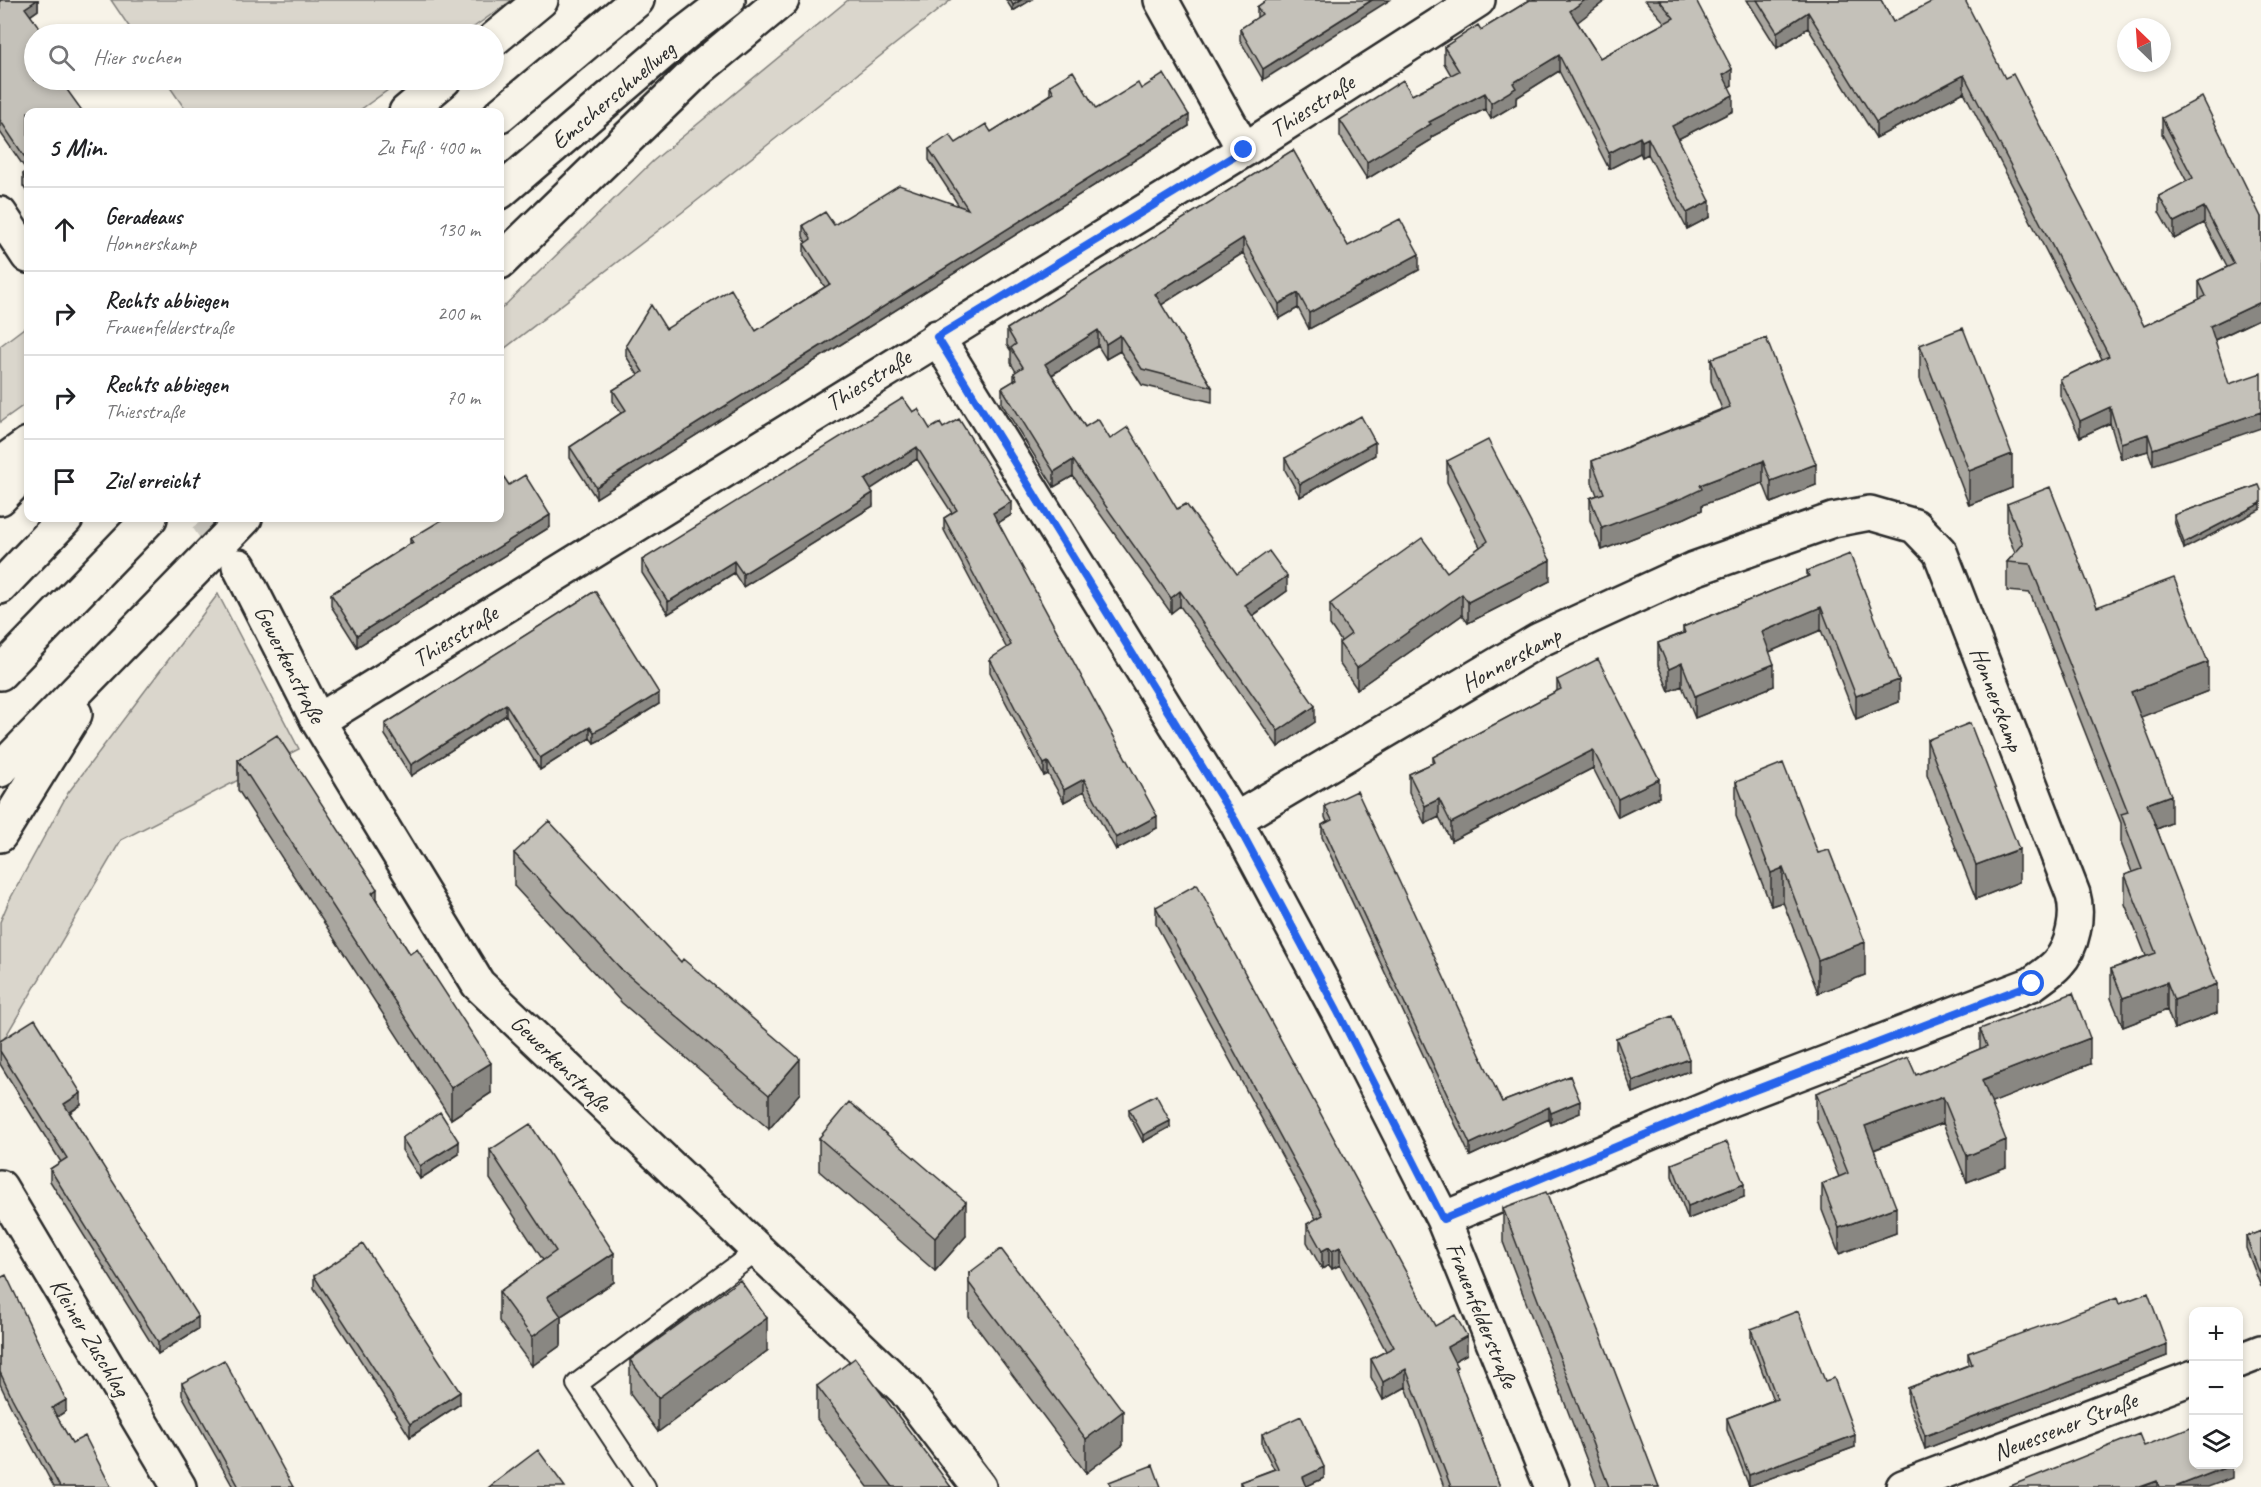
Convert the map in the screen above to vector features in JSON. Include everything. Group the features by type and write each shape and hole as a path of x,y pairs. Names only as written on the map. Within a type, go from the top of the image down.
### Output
{"main road":[{"path":"504,31 541,0"},
{"path":"504,112 637,0"},
{"name":"Emscherschnellweg","path":"504,189 686,33 728,0"},
{"path":"504,258 698,70 782,0"},
{"path":"1161,0 1244,150"},
{"name":"Thiesstraße","path":"318,722 937,337 1244,150 1478,0"},
{"path":"411,108 432,90"},
{"path":"0,214 24,249"},
{"name":"Frauenfelderstraße","path":"937,337 1235,820 1337,1010 1443,1219 1552,1487"},
{"path":"0,464 24,447"},
{"path":"0,498 24,473"},
{"name":"Honnerskamp","path":"1235,820 1539,640 1694,569 1833,520 1870,513 1915,526 1940,552 2073,894 2075,919 2070,939 2059,962 2032,984 1731,1099 1443,1219"},
{"path":"0,587 62,522"},
{"path":"0,673 146,522"},
{"path":"0,770 241,522"},
{"name":"Gewerkenstraße","path":"238,566 318,722 478,984 905,1390 979,1487"},
{"path":"0,835 72,718 146,619"},
{"name":"Kleiner Zuschlag","path":"0,1187 179,1487"},
{"path":"2243,1358 2261,1352"},
{"name":"Neuessener Straße","path":"1903,1487 2189,1379"}],"lane":[{"path":"645,1487 577,1384 757,1251"}],"shaded area":[{"path":"111,0 512,0 478,24 127,24"},
{"path":"848,0 951,0 689,207 504,349 504,306 653,161"},
{"path":"172,90 388,90 363,108 184,108"},
{"path":"24,328 24,405 0,422 0,346"},
{"path":"218,594 299,749 121,840 0,1046 0,922 9,901 68,793"}],"building":[{"path":"0,0 37,0 25,8 37,24 24,24 24,90 67,90 80,108 24,108 24,156 0,120"},
{"path":"1010,0 1021,0 1013,5"},
{"path":"1267,0 1372,0 1263,69 1240,29 1262,14 1257,7"},
{"path":"1530,0 1585,0 1570,11 1600,58 1674,18 1659,0 1696,0 1732,69 1723,75 1733,95 1672,126 1710,201 1687,213 1648,138 1642,141 1640,137 1609,153 1559,55 1513,83 1516,88 1491,103 1485,93 1429,122 1431,124 1367,162 1340,120 1403,80 1412,95 1459,71 1444,47 1478,25 1481,30"},
{"path":"1757,0 1881,0 1893,22 1935,0 1965,0 2005,78 2013,74 2144,326 2206,296 2199,281 2234,264 2204,207 2174,222 2159,196 2193,178 2162,118 2202,97 2261,217 2261,302 2210,326 2229,384 2261,373 2261,412 2153,449 2148,434 2121,443 2110,407 2080,421 2060,379 2109,356 1964,75 1876,122 1808,12 1777,32"},
{"path":"1073,71 1096,109 1138,83 1141,89 1164,74 1189,115 596,487 570,447 626,410 613,390 643,372 626,345 651,305 666,329 731,289 756,331 830,284 804,244 811,239 803,225 825,212 834,225 899,185 968,209 929,149 950,135 956,143 986,124 991,132 1054,93 1050,85"},
{"path":"1293,150 1348,246 1400,219 1419,254 1309,313 1298,293 1279,304 1243,238 1155,294 1212,387 1142,369 1120,335 1106,344 1098,330 1045,364 1085,427 1098,419 1110,439 1128,427 1177,509 1186,504 1237,574 1269,551 1287,576 1245,605 1315,706 1278,731 1180,591 1171,598 1073,460 1054,472 1002,388 1017,379 1014,373 1023,367 1011,348 1016,344 1007,329"},
{"path":"1963,328 2012,454 1969,471 1920,345"},
{"path":"1766,338 1816,464 1771,481 1763,461 1700,485 1702,489 1685,497 1602,528 1590,498 1604,493 1592,461 1730,407 1711,359"},
{"path":"903,398 913,412 918,409 930,429 940,423 943,428 959,419 1011,502 993,513 1157,816 1116,838 1084,779 1064,790 1048,762 1044,764 990,659 1011,645 944,518 957,510 917,447 865,480 873,493 743,574 734,561 668,602 642,560"},
{"path":"1361,416 1375,442 1300,484 1285,458"},
{"path":"1488,440 1550,560 1468,602 1462,594 1357,668 1339,643 1351,634 1330,604 1422,538 1447,572 1488,541 1447,461"},
{"path":"525,475 550,515 357,635 331,594 413,542 410,539 438,522 504,522 504,477 509,485"},
{"path":"2259,485 2261,503 2184,543 2174,515"},
{"path":"2050,487 2097,607 2174,578 2208,662 2131,692 2171,795 2147,804 2217,984 2174,1000 2167,982 2123,998 2111,969 2156,953 2125,875 2142,869 2121,814 2128,812 2030,564 2007,562 2023,544 2007,504"},
{"path":"1850,554 1899,680 1856,696 1821,607 1762,632 1774,664 1695,696 1682,663 1669,669 1658,643 1685,633 1683,627 1809,576 1807,571"},
{"path":"595,591 659,693 604,727 594,732 590,727 540,758 506,704 411,765 385,724"},
{"path":"1598,659 1659,779 1618,799 1593,750 1451,823 1439,799 1425,806 1409,774 1435,762 1433,757 1561,689 1557,680"},
{"path":"1970,723 2019,849 1976,865 1927,740"},
{"path":"277,735 377,889 372,893 410,954 417,949 491,1063 451,1088 238,760"},
{"path":"1783,763 1818,853 1829,850 1865,942 1818,960 1783,868 1771,873 1736,782"},
{"path":"1357,791 1502,1102 1570,1076 1580,1101 1551,1113 1549,1107 1470,1144 1322,825 1332,820 1325,806"},
{"path":"549,821 681,962 683,959 800,1059 769,1095 622,970 514,853"},
{"path":"1197,884 1435,1326 1455,1315 1467,1336 1447,1347 1457,1367 1455,1368 1500,1487 1451,1487 1406,1369 1383,1382 1371,1359 1394,1347 1340,1247 1332,1251 1329,1247 1322,1251 1307,1224 1323,1215 1156,907"},
{"path":"2073,993 2090,1038 1982,1080 2006,1140 1967,1156 1943,1097 1865,1126 1896,1207 1839,1228 1822,1184 1848,1173 1816,1093 1908,1057 1916,1075 1987,1046 1980,1029"},
{"path":"1672,1016 1689,1059 1633,1081 1616,1038"},
{"path":"35,1019 81,1093 64,1104 198,1317 158,1342 50,1169 67,1158 0,1051 0,1041"},
{"path":"1156,1095 1170,1121 1143,1135 1129,1109"},
{"path":"849,1102 966,1202 935,1238 819,1138"},
{"path":"440,1112 459,1142 420,1166 402,1138"},
{"path":"530,1124 614,1253 547,1297 561,1316 532,1337 499,1292 556,1251 490,1150"},
{"path":"1727,1142 1744,1184 1688,1206 1672,1164"},
{"path":"1546,1192 1659,1487 1609,1487 1503,1208"},
{"path":"2261,1231 2261,1276 2246,1237"},
{"path":"363,1244 460,1392 410,1424 314,1276"},
{"path":"1001,1249 1123,1411 1086,1439 969,1283 969,1273"},
{"path":"6,1275 66,1400 52,1408 72,1443 85,1436 111,1487 60,1487 12,1398 0,1372 0,1278"},
{"path":"740,1280 767,1318 658,1398 630,1360"},
{"path":"2148,1293 2167,1344 1925,1436 1908,1388 1972,1364 1968,1353 2117,1298 2119,1304"},
{"path":"1798,1311 1825,1381 1834,1378 1855,1435 1749,1475 1727,1418 1777,1399 1751,1329"},
{"path":"855,1358 951,1487 893,1487 817,1386"},
{"path":"224,1360 293,1487 239,1487 182,1383"},
{"path":"1301,1416 1324,1467 1303,1477 1307,1487 1243,1487 1240,1482 1278,1468 1262,1434"},
{"path":"2189,1429 2189,1469 2222,1469 2175,1487 2159,1487 2157,1481 2140,1487 2008,1487 2139,1434 2144,1446"},
{"path":"538,1450 565,1487 489,1487"},
{"path":"1153,1465 1161,1487 1111,1487 1109,1482"}],"tunnel":[{"path":"209,522 238,565"}],"route":[{"path":"1244,150 937,337 1235,820 1337,1010 1443,1219 1731,1099 2032,984"}]}
